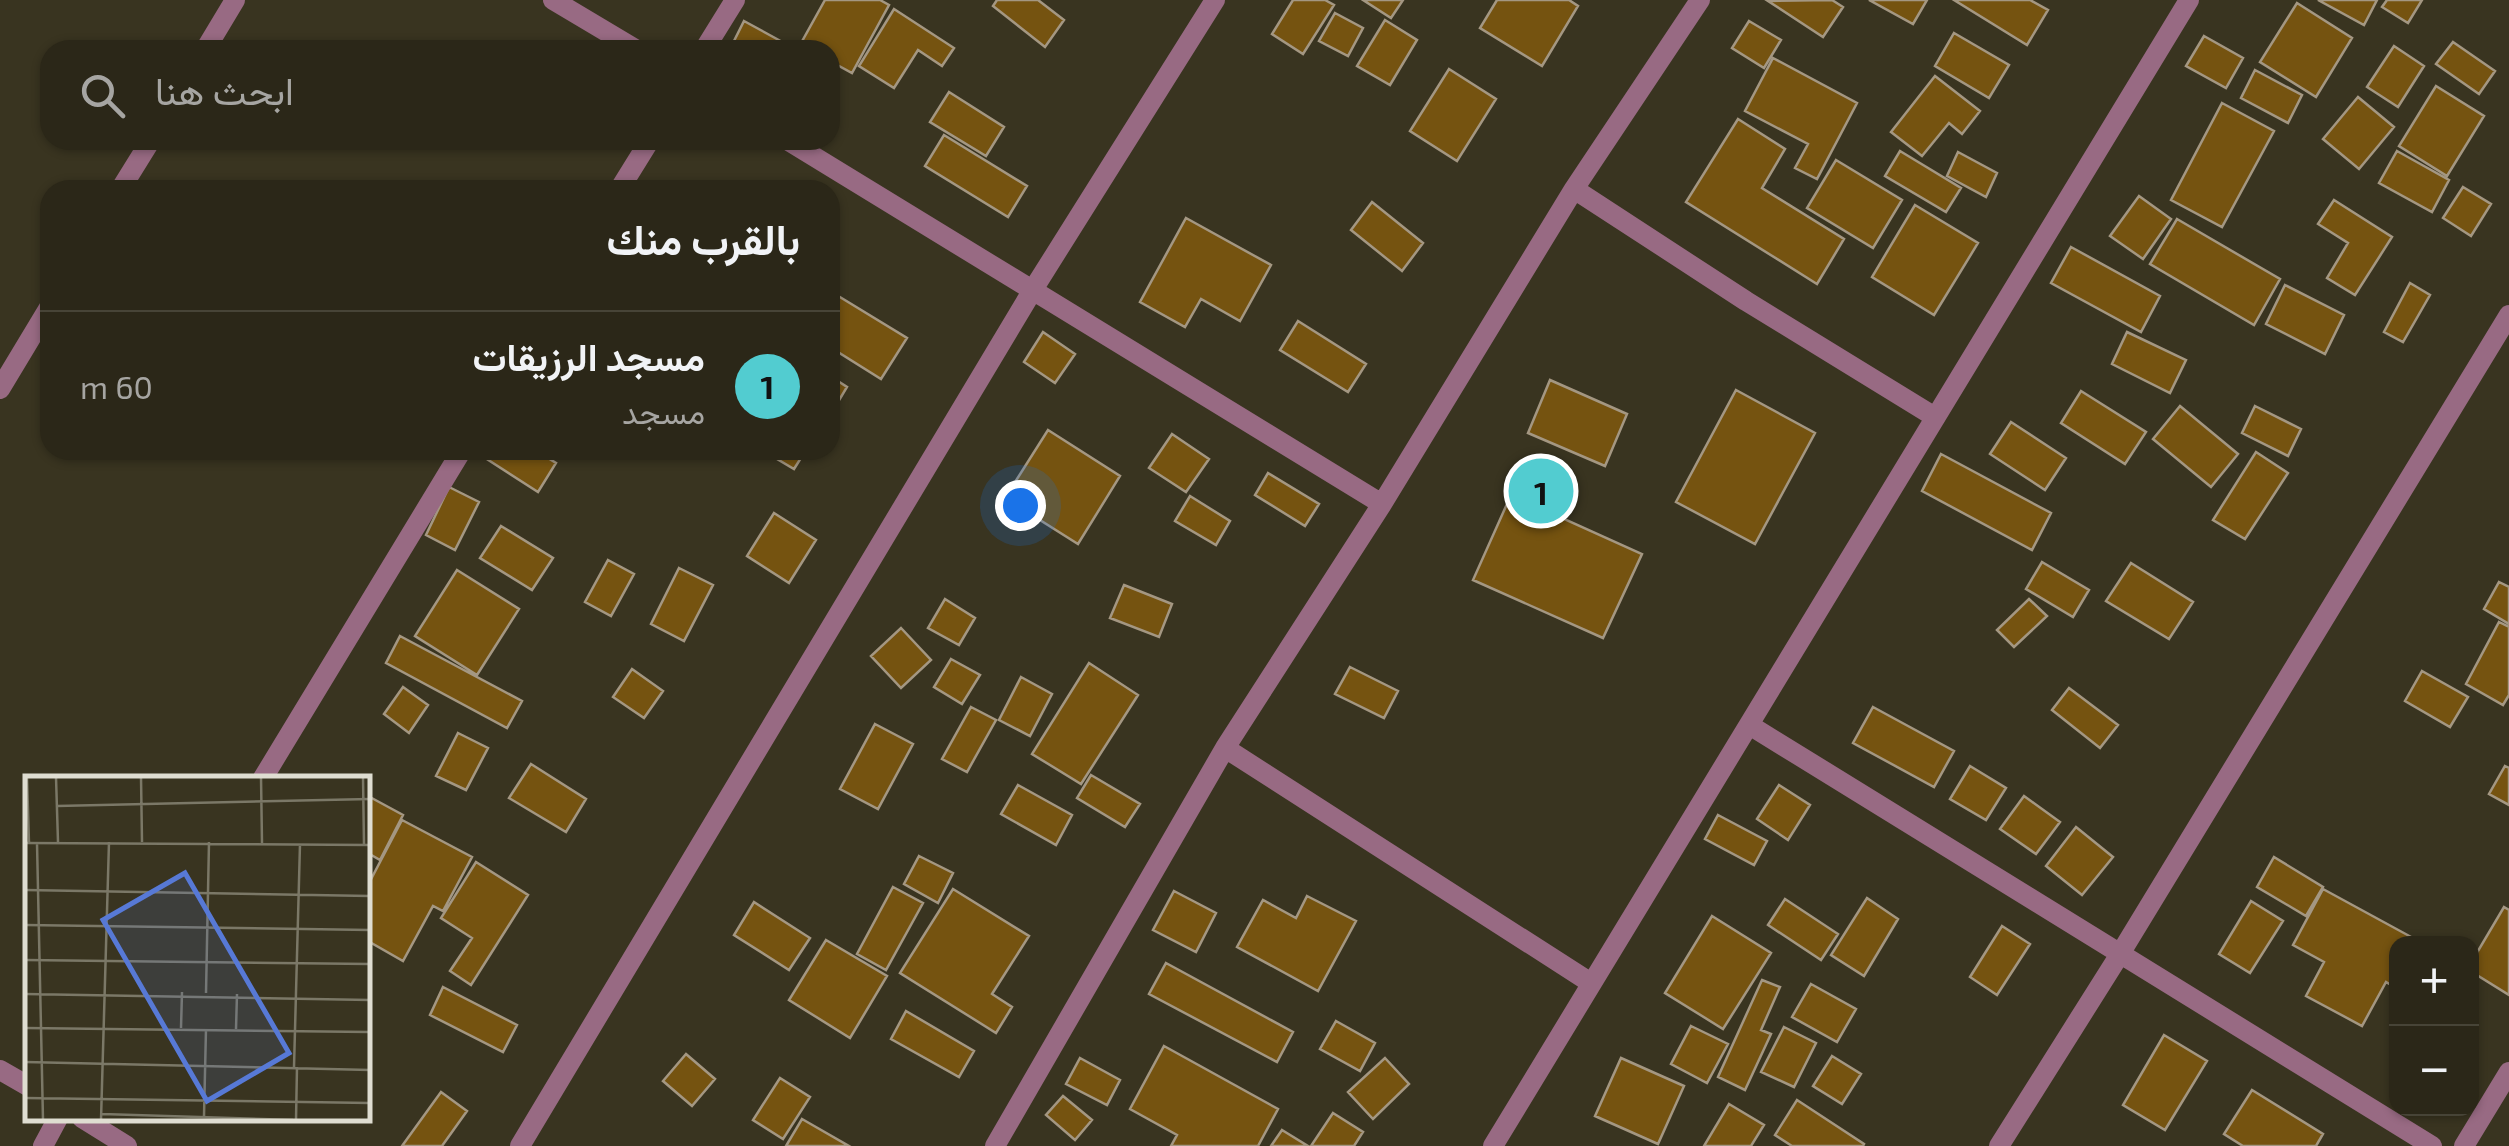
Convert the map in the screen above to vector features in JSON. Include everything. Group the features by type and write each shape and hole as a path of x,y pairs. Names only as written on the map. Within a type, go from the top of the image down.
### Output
{"street":[{"path":"211,40 235,0"},
{"path":"553,0 620,40"},
{"path":"710,40 735,0"},
{"path":"520,1146 1034,288 1216,0"},
{"path":"995,1146 1225,748 1382,504 1574,189 1700,0"},
{"path":"1494,1146 2189,0"},
{"path":"126,180 144,150"},
{"path":"626,180 644,150"},
{"path":"805,150 1382,504"},
{"path":"1574,189 1935,417"},
{"path":"1999,1146 2509,315"},
{"path":"0,389 40,323"},
{"path":"264,776 456,460"},
{"path":"1751,726 2432,1146"},
{"path":"1225,748 1591,983"},
{"path":"0,1070 25,1084"},
{"path":"2464,1146 2509,1072"},
{"path":"43,1146 56,1121"},
{"path":"87,1121 127,1146"}],"building":[{"path":"825,0 880,0 889,5 852,73 840,66 840,40 803,40"},
{"path":"997,0 1038,0 1064,20 1045,47 993,6"},
{"path":"1293,0 1325,0 1334,5 1303,54 1272,34"},
{"path":"1363,0 1403,0 1391,18"},
{"path":"1497,0 1569,0 1578,6 1542,66 1480,28"},
{"path":"1832,0 1843,7 1823,37 1768,1"},
{"path":"1869,0 1927,0 1913,24"},
{"path":"1954,0 2030,0 2048,10 2027,45"},
{"path":"2318,0 2377,0 2364,25"},
{"path":"2387,0 2422,0 2408,23 2382,7"},
{"path":"2297,3 2352,38 2316,97 2260,62"},
{"path":"894,9 954,48 942,66 918,50 894,88 859,66"},
{"path":"1335,13 1363,28 1348,56 1319,41"},
{"path":"1385,20 1417,40 1390,85 1357,66"},
{"path":"744,21 779,40 734,40"},
{"path":"1749,21 1781,40 1764,68 1732,48"},
{"path":"1954,33 2009,65 1989,98 1935,66"},
{"path":"2204,36 2243,58 2226,88 2186,66"},
{"path":"2453,42 2495,71 2479,94 2436,64"},
{"path":"2394,46 2424,66 2398,107 2367,87"},
{"path":"1773,58 1857,103 1817,179 1795,168 1808,144 1745,111"},
{"path":"1449,69 1496,99 1457,161 1410,131"},
{"path":"2255,70 2302,95 2288,123 2241,98"},
{"path":"1935,76 1980,111 1962,134 1949,123 1922,156 1891,132"},
{"path":"2436,86 2484,116 2447,176 2399,146"},
{"path":"949,92 1004,127 986,156 930,122"},
{"path":"2358,97 2394,127 2359,169 2323,139"},
{"path":"2222,103 2274,131 2222,227 2171,200"},
{"path":"1738,119 1785,149 1762,188 1844,239 1817,284 1686,202"},
{"path":"944,135 1027,186 1008,217 925,166"},
{"path":"1900,151 1961,188 1946,212 1885,176"},
{"path":"2397,151 2449,180 2432,212 2379,183"},
{"path":"1958,152 1997,173 1986,197 1947,176"},
{"path":"1836,160 1902,200 1873,248 1807,208"},
{"path":"2463,187 2491,204 2471,236 2443,218"},
{"path":"2139,196 2171,219 2143,259 2110,236"},
{"path":"2334,200 2392,237 2355,295 2327,278 2348,243 2318,224"},
{"path":"1372,202 1423,243 1402,271 1351,230"},
{"path":"1915,205 1978,243 1934,315 1872,277"},
{"path":"1186,218 1271,265 1240,321 1201,299 1185,327 1140,302"},
{"path":"2177,219 2280,279 2254,325 2150,264"},
{"path":"2071,247 2160,296 2141,332 2051,283"},
{"path":"2410,283 2430,295 2403,342 2384,332"},
{"path":"2285,285 2344,315 2325,354 2266,324"},
{"path":"840,297 907,338 881,379 840,353"},
{"path":"1298,321 1366,364 1348,392 1280,350"},
{"path":"1043,332 1075,354 1055,383 1024,362"},
{"path":"2127,332 2186,360 2170,393 2112,364"},
{"path":"1550,380 1627,414 1605,466 1528,433"},
{"path":"1736,390 1815,433 1755,544 1676,502"},
{"path":"2081,391 2146,432 2125,464 2061,423"},
{"path":"2180,406 2238,454 2211,487 2153,439"},
{"path":"2255,406 2301,429 2288,456 2242,433"},
{"path":"2011,422 2066,458 2045,490 1990,454"},
{"path":"1048,430 1120,476 1078,544 1005,498"},
{"path":"1172,434 1209,459 1186,492 1149,468"},
{"path":"2256,452 2288,473 2245,539 2213,520"},
{"path":"1941,454 2051,513 2032,550 1922,491"},
{"path":"488,460 556,463 538,492"},
{"path":"779,460 800,460 794,469"},
{"path":"1268,473 1319,504 1305,526 1255,495"},
{"path":"449,487 479,502 455,550 426,535"},
{"path":"1511,495 1642,554 1603,638 1473,580"},
{"path":"1190,496 1230,521 1216,545 1175,521"},
{"path":"774,513 816,540 789,583 747,556"},
{"path":"501,526 553,558 532,590 480,558"},
{"path":"608,560 634,574 611,616 585,602"},
{"path":"2042,562 2089,590 2073,617 2026,589"},
{"path":"2131,563 2193,602 2169,639 2106,601"},
{"path":"679,568 713,585 684,641 651,624"},
{"path":"457,570 519,609 477,675 415,636"},
{"path":"2499,582 2509,587 2509,624 2484,609"},
{"path":"1124,585 1172,604 1159,637 1110,618"},
{"path":"945,599 975,618 959,645 928,628"},
{"path":"2029,599 2047,616 2014,647 1997,630"},
{"path":"2499,622 2509,627 2509,695 2503,705 2466,684"},
{"path":"901,628 931,660 901,688 871,656"},
{"path":"400,636 522,701 507,728 386,663"},
{"path":"951,659 980,675 962,704 934,687"},
{"path":"1089,663 1138,695 1081,784 1032,754"},
{"path":"1350,667 1398,691 1384,718 1335,694"},
{"path":"632,669 663,691 644,718 613,697"},
{"path":"2422,671 2468,697 2450,727 2405,701"},
{"path":"1021,677 1052,694 1030,736 999,720"},
{"path":"403,687 428,705 409,733 384,714"},
{"path":"2069,688 2118,725 2100,748 2052,710"},
{"path":"971,707 996,720 967,772 942,759"},
{"path":"1873,707 1954,751 1934,787 1853,743"},
{"path":"875,724 913,744 878,809 840,789"},
{"path":"458,733 488,748 466,790 436,776"},
{"path":"531,764 586,799 566,832 509,798"},
{"path":"1970,766 2006,788 1986,820 1950,799"},
{"path":"2505,766 2509,768 2509,805 2489,794"},
{"path":"1091,775 1140,804 1125,827 1077,798"},
{"path":"1018,785 1072,815 1056,845 1001,814"},
{"path":"1779,785 1810,805 1788,840 1757,819"},
{"path":"2024,796 2060,822 2036,854 2000,829"},
{"path":"370,797 403,815 380,860 370,854"},
{"path":"1718,815 1767,841 1754,865 1705,839"},
{"path":"402,820 472,857 443,911 433,906 403,961 370,942 370,881"},
{"path":"2076,827 2113,857 2082,895 2046,866"},
{"path":"919,856 953,873 938,903 904,884"},
{"path":"2274,857 2323,887 2306,916 2257,887"},
{"path":"476,862 528,895 471,985 450,971 472,938 441,918"},
{"path":"893,887 923,903 886,970 857,954"},
{"path":"953,889 1029,936 992,994 1012,1007 996,1033 900,973"},
{"path":"2323,889 2409,936 2389,936 2389,984 2386,982 2362,1026 2306,996 2324,962 2293,945"},
{"path":"1174,891 1216,913 1196,952 1153,930"},
{"path":"1307,896 1356,921 1318,991 1237,947 1263,900 1296,918"},
{"path":"1867,898 1898,919 1864,976 1831,955"},
{"path":"1785,899 1838,934 1821,960 1768,925"},
{"path":"2251,901 2283,921 2250,973 2219,954"},
{"path":"754,902 810,938 789,970 734,935"},
{"path":"2504,907 2509,910 2509,995 2479,976 2479,949"},
{"path":"1712,916 1771,953 1723,1029 1665,993"},
{"path":"2002,926 2030,944 1997,995 1970,977"},
{"path":"826,940 887,976 850,1038 789,1000"},
{"path":"1166,963 1293,1032 1277,1062 1149,994"},
{"path":"1762,980 1780,987 1761,1030 1771,1034 1745,1090 1718,1077"},
{"path":"1811,984 1856,1009 1837,1042 1792,1017"},
{"path":"443,987 517,1025 503,1052 430,1015"},
{"path":"906,1011 974,1051 959,1077 891,1039"},
{"path":"1336,1021 1375,1043 1360,1071 1320,1049"},
{"path":"1691,1026 1728,1044 1707,1083 1671,1064"},
{"path":"1784,1027 1816,1043 1794,1087 1761,1072"},
{"path":"2164,1035 2207,1061 2165,1130 2123,1105"},
{"path":"1164,1046 1278,1109 1258,1146 1171,1146 1177,1135 1130,1109"},
{"path":"686,1054 715,1079 692,1106 663,1081"},
{"path":"1832,1056 1861,1074 1842,1104 1813,1086"},
{"path":"1080,1058 1120,1080 1107,1105 1066,1084"},
{"path":"1385,1058 1409,1084 1373,1119 1348,1092"},
{"path":"1621,1058 1684,1086 1658,1144 1595,1116"},
{"path":"780,1078 810,1097 783,1139 753,1120"},
{"path":"2252,1090 2323,1134 2316,1146 2243,1146 2224,1134"},
{"path":"441,1092 467,1111 442,1146 402,1146"},
{"path":"1063,1096 1092,1120 1075,1140 1046,1115"},
{"path":"1797,1100 1863,1146 1792,1146 1775,1135"},
{"path":"1729,1104 1764,1125 1751,1146 1704,1146"},
{"path":"1333,1113 1363,1132 1354,1146 1311,1146"},
{"path":"802,1119 849,1146 786,1146"},
{"path":"1282,1130 1308,1146 1271,1146"}],"place":[{"name":"مسجد الرزيقات","path":"1541,491"}]}
